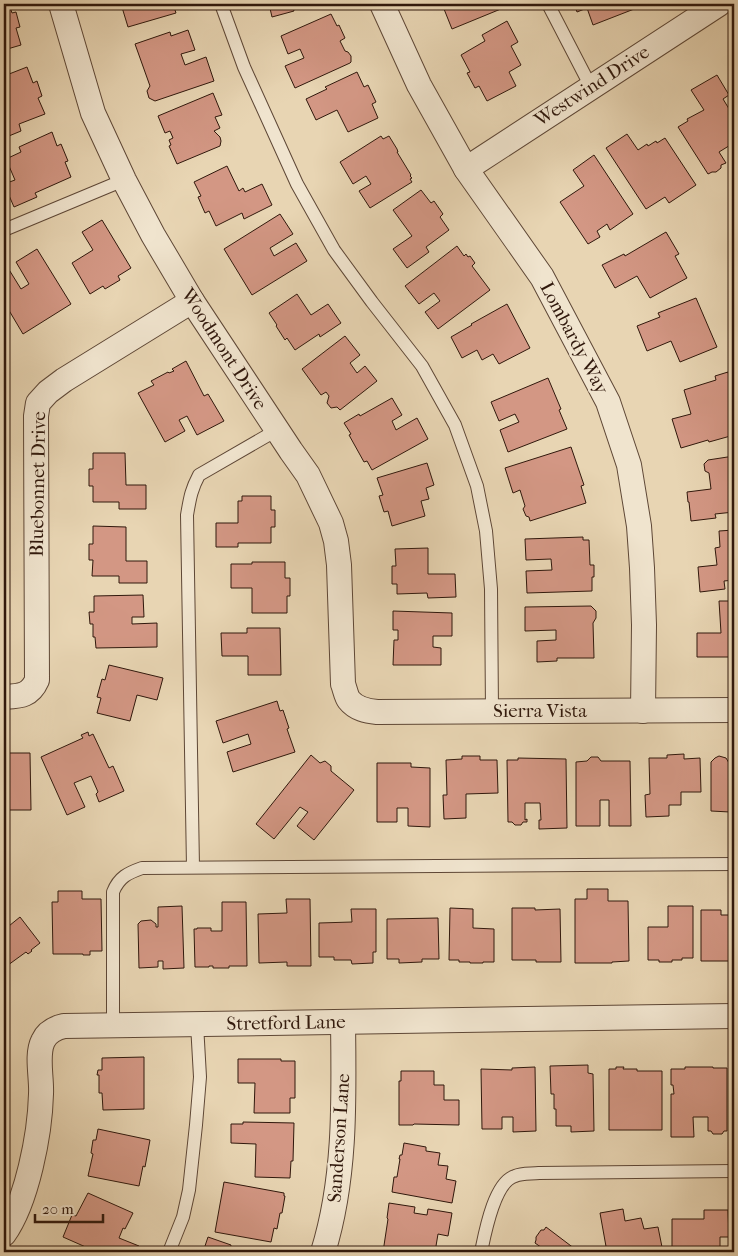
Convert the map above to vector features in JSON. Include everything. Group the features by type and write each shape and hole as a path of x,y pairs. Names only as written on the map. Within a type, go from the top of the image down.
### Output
{"street":[{"name":"Woodmont Drive","path":"61,4 93,113 124,180 153,235 192,300 308,475 331,523 336,541 339,565 343,684 350,700"},
{"name":"Lombardy Way","path":"382,4 419,85 466,169 542,276 608,402 629,465 640,526 644,625 643,710"},
{"name":"Westwind Drive","path":"466,169 719,4"},
{"name":"Bluebonnet Drive","path":"4,697 27,693 33,688 37,680 36,416 38,403 48,392 64,380 192,300"},
{"name":"Sierra Vista","path":"350,700 366,711 377,712 734,710"},
{"name":"Stretford Lane","path":"4,1234 22,1198 36,1142 41,1095 40,1050 43,1040 56,1028 64,1026 113,1025 734,1016"},
{"name":"Sanderson Lane","path":"323,1252 339,1179 344,1083 343,1022"}],"lane":[{"path":"221,4 244,68 297,184 334,250 422,366 455,425 477,486 486,531 491,589 492,711"},
{"path":"548,4 591,87"},
{"path":"4,230 124,180"},
{"path":"193,867 187,515 192,487 199,475 277,430"},
{"path":"113,1025 112,892 116,883 128,873 142,868 734,864"},
{"path":"168,1252 183,1217 189,1190 200,1077 197,1024"},
{"path":"481,1252 492,1204 504,1184 514,1176 538,1173 734,1171"}],"building":[{"path":"4,4 9,4 12,13 16,12 20,27 16,28 21,45 4,50"},
{"path":"121,4 173,4 176,13 128,27"},
{"path":"269,4 303,4 293,7 294,11 272,17"},
{"path":"442,4 513,4 452,29"},
{"path":"574,4 647,4 593,25 587,8 577,12"},
{"path":"331,14 345,38 340,41 345,51 351,56 351,62 295,88 285,66 304,58 300,49 288,54 281,36"},
{"path":"507,21 518,42 511,46 521,65 509,72 516,86 487,101 479,86 475,88 467,73 470,72 461,55 485,41 482,35"},
{"path":"188,30 195,50 181,54 185,65 206,57 214,81 155,101 149,98 147,91 150,86 135,44 170,32 171,36"},
{"path":"27,67 33,83 37,81 42,96 38,98 45,114 19,124 21,131 4,138 4,112 7,111 4,102 4,76"},
{"path":"357,72 364,87 368,85 376,102 372,104 378,118 348,132 337,110 316,120 306,99 327,89 325,87"},
{"path":"717,75 729,95 723,99 734,117 734,145 732,144 719,152 726,163 721,165 721,168 716,172 708,174 678,127 688,121 687,119 704,110 691,90"},
{"path":"213,93 222,115 215,117 220,128 214,131 220,137 220,146 177,164 169,146 171,145 169,140 173,138 170,131 165,133 158,116"},
{"path":"52,132 57,146 61,144 68,161 65,162 71,177 35,193 37,197 14,207 4,184 15,180 6,159 21,152 19,147"},
{"path":"627,134 638,150 647,144 648,146 656,141 657,143 665,138 696,185 669,203 665,197 646,209 606,148"},
{"path":"381,136 383,139 389,136 411,175 412,178 410,179 412,182 370,208 359,191 371,184 366,176 353,184 340,162"},
{"path":"594,155 633,214 610,230 607,224 597,231 600,237 588,244 560,202 584,186 573,170"},
{"path":"227,166 239,191 243,188 245,192 262,184 272,205 244,219 242,213 216,226 209,211 205,213 198,197 201,196 194,182"},
{"path":"421,190 431,203 434,201 443,214 440,217 449,230 426,247 429,252 407,268 393,249 412,236 393,210"},
{"path":"280,214 293,234 270,248 274,256 296,243 307,261 252,295 224,249"},
{"path":"102,220 131,268 118,276 120,280 105,289 103,286 90,294 72,263 93,250 82,232"},
{"path":"666,232 679,254 675,256 687,278 650,298 637,276 615,288 602,265 624,254 625,256"},
{"path":"457,246 464,256 466,254 468,257 470,256 475,263 472,266 490,290 438,329 425,312 440,301 434,293 419,304 405,286"},
{"path":"37,249 71,304 23,334 4,302 4,271 8,268 21,289 29,284 16,262"},
{"path":"297,294 311,315 328,304 341,323 320,337 319,334 295,350 287,338 285,340 269,313"},
{"path":"696,298 717,347 680,362 671,341 647,351 637,326 660,317 658,313"},
{"path":"507,304 530,348 499,364 493,354 482,360 477,350 462,358 451,337"},
{"path":"345,336 360,355 350,363 357,373 365,366 377,381 340,410 337,407 331,408 327,403 329,396 326,392 321,395 302,369"},
{"path":"186,361 204,396 208,394 224,421 197,435 187,416 179,420 185,431 165,442 138,393 154,385 151,381 174,371 172,369"},
{"path":"728,372 729,376 734,375 734,435 681,448 672,419 691,414 684,390 716,380 715,376"},
{"path":"548,378 567,429 508,452 500,430 519,422 515,414 499,421 491,402"},
{"path":"392,398 402,415 392,421 396,430 417,418 428,439 372,470 367,461 364,462 344,423"},
{"path":"571,447 584,485 581,486 586,503 530,521 523,509 525,506 520,490 513,493 505,468"},
{"path":"93,453 125,453 126,485 146,485 146,509 119,509 119,502 93,502 93,486 89,486 89,469 93,469"},
{"path":"734,456 734,512 715,514 716,518 691,521 687,492 711,489 709,473 705,471 704,464 708,460"},
{"path":"427,463 434,485 426,488 429,499 421,501 425,516 392,526 388,511 384,512 379,496 383,495 377,478"},
{"path":"242,496 271,496 271,510 275,510 275,527 271,527 271,543 238,543 238,547 216,547 216,523 238,523 238,501 242,501"},
{"path":"93,526 126,527 126,561 147,561 147,583 119,583 119,576 92,576 93,560 89,560 89,544 93,544"},
{"path":"734,530 734,580 724,581 725,589 700,592 698,567 717,565 715,548 720,547 719,531"},
{"path":"583,537 583,540 589,540 590,565 594,565 592,591 527,593 526,571 552,570 551,559 526,560 525,539"},
{"path":"428,548 428,574 455,574 456,597 428,598 427,593 397,594 397,584 392,584 392,566 396,566 395,549"},
{"path":"252,562 285,562 285,578 290,578 290,596 287,596 287,613 252,613 252,588 231,588 231,564 252,564"},
{"path":"143,595 144,617 132,617 132,624 157,623 157,647 96,648 95,637 93,637 93,624 90,624 89,612 94,612 94,596"},
{"path":"719,601 734,601 734,657 697,657 697,633 721,633"},
{"path":"591,606 596,611 596,618 593,623 594,658 557,658 557,661 537,662 537,641 556,640 556,630 525,631 525,607"},
{"path":"393,611 452,613 452,636 433,636 433,647 441,648 441,665 393,665 394,640 398,640 398,630 393,630"},
{"path":"247,628 280,628 281,675 248,675 248,656 222,656 221,633 247,633"},
{"path":"109,665 163,678 157,700 137,695 130,721 97,713 101,698 97,697 102,679 105,680"},
{"path":"277,701 280,711 283,710 295,752 233,772 227,752 251,744 248,734 223,743 216,721"},
{"path":"88,732 89,736 93,734 109,768 113,766 124,791 99,802 96,794 98,792 91,776 74,783 85,807 67,815 41,757 83,738 81,735"},
{"path":"4,753 30,753 31,810 9,810 9,798 4,798"},
{"path":"684,754 684,759 700,758 701,792 681,792 681,805 669,805 669,816 646,817 645,795 650,794 649,758 667,758 667,755"},
{"path":"311,755 320,763 325,761 331,766 331,771 354,790 314,840 297,826 308,812 300,807 274,839 256,824"},
{"path":"462,756 480,756 480,760 497,760 498,793 466,794 466,818 444,819 443,795 447,795 446,760 462,759"},
{"path":"719,756 726,758 729,763 733,763 734,760 734,798 730,798 730,812 711,811 711,762"},
{"path":"591,757 598,757 601,761 630,761 631,826 609,826 609,800 600,800 600,826 576,826 576,762 587,761"},
{"path":"518,758 566,759 567,828 539,829 539,820 541,820 540,803 525,803 525,820 527,819 527,822 515,825 512,822 508,822 507,760 518,760"},
{"path":"377,763 411,763 411,767 430,768 430,827 408,826 408,808 397,808 397,822 377,822"},
{"path":"587,889 608,889 608,901 628,901 629,961 575,963 575,899 587,899"},
{"path":"58,891 82,891 82,899 101,899 102,951 90,951 90,955 53,954 52,902 58,902"},
{"path":"286,899 310,899 311,966 287,966 287,962 259,963 258,914 287,913"},
{"path":"222,902 246,902 247,966 229,966 229,968 213,968 213,966 195,967 194,929 211,928 211,931 222,931"},
{"path":"182,906 184,968 163,969 163,961 158,961 158,967 139,968 138,924 141,921 151,920 158,927 158,907"},
{"path":"668,906 693,906 693,958 682,958 682,960 672,960 672,962 648,960 648,927 668,927"},
{"path":"450,908 473,909 473,928 494,929 494,962 470,963 449,960"},
{"path":"512,908 535,908 535,910 560,909 561,962 512,960"},
{"path":"351,909 376,909 376,952 373,952 373,963 352,964 351,960 334,960 334,957 319,957 319,923 352,922"},
{"path":"701,910 721,910 721,915 734,915 734,960 701,961"},
{"path":"20,917 40,943 28,954 26,952 4,968 4,930"},
{"path":"438,918 439,959 422,959 422,962 399,963 399,959 387,959 387,919"},
{"path":"144,1057 144,1109 103,1110 102,1093 99,1093 99,1075 97,1075 98,1070 102,1070 102,1058"},
{"path":"238,1059 281,1059 281,1061 295,1061 295,1098 290,1098 290,1113 254,1113 255,1083 238,1083"},
{"path":"588,1065 588,1073 593,1074 594,1131 571,1132 571,1126 556,1126 554,1094 551,1094 550,1066"},
{"path":"535,1067 536,1131 513,1132 513,1117 502,1117 502,1129 482,1129 481,1069 512,1070 512,1068"},
{"path":"616,1067 637,1069 637,1071 662,1071 662,1130 609,1130 609,1069 616,1069"},
{"path":"685,1067 727,1068 727,1131 724,1131 722,1134 713,1134 711,1131 708,1131 708,1117 693,1117 694,1137 671,1137 671,1094 674,1094 673,1085 671,1085 671,1069 685,1069"},
{"path":"401,1071 434,1071 434,1085 444,1085 444,1100 459,1100 459,1125 399,1125 399,1081 401,1081"},
{"path":"243,1122 294,1123 293,1161 291,1161 290,1178 255,1177 256,1144 231,1143 231,1124 243,1124"},
{"path":"98,1129 150,1140 139,1186 88,1176 93,1154 91,1153 93,1140 96,1140"},
{"path":"404,1143 426,1147 426,1151 440,1153 438,1165 448,1166 446,1179 456,1181 452,1203 392,1192 394,1177 397,1177 399,1159 400,1155 402,1155"},
{"path":"224,1182 284,1193 282,1213 280,1213 277,1229 274,1228 271,1242 215,1232"},
{"path":"88,1193 133,1213 119,1238 139,1246 136,1252 97,1252 63,1237 72,1215 76,1216"},
{"path":"389,1203 415,1207 414,1213 427,1215 428,1209 452,1213 448,1236 438,1234 435,1252 383,1252"},
{"path":"623,1209 625,1221 641,1218 644,1229 658,1227 663,1252 607,1252 600,1213"},
{"path":"704,1210 728,1210 729,1237 720,1237 720,1249 729,1249 729,1252 676,1252 676,1250 672,1250 672,1219 704,1219"},
{"path":"546,1227 579,1252 543,1252 545,1250 535,1243 536,1237"},
{"path":"208,1237 231,1245 230,1252 203,1252"}]}
